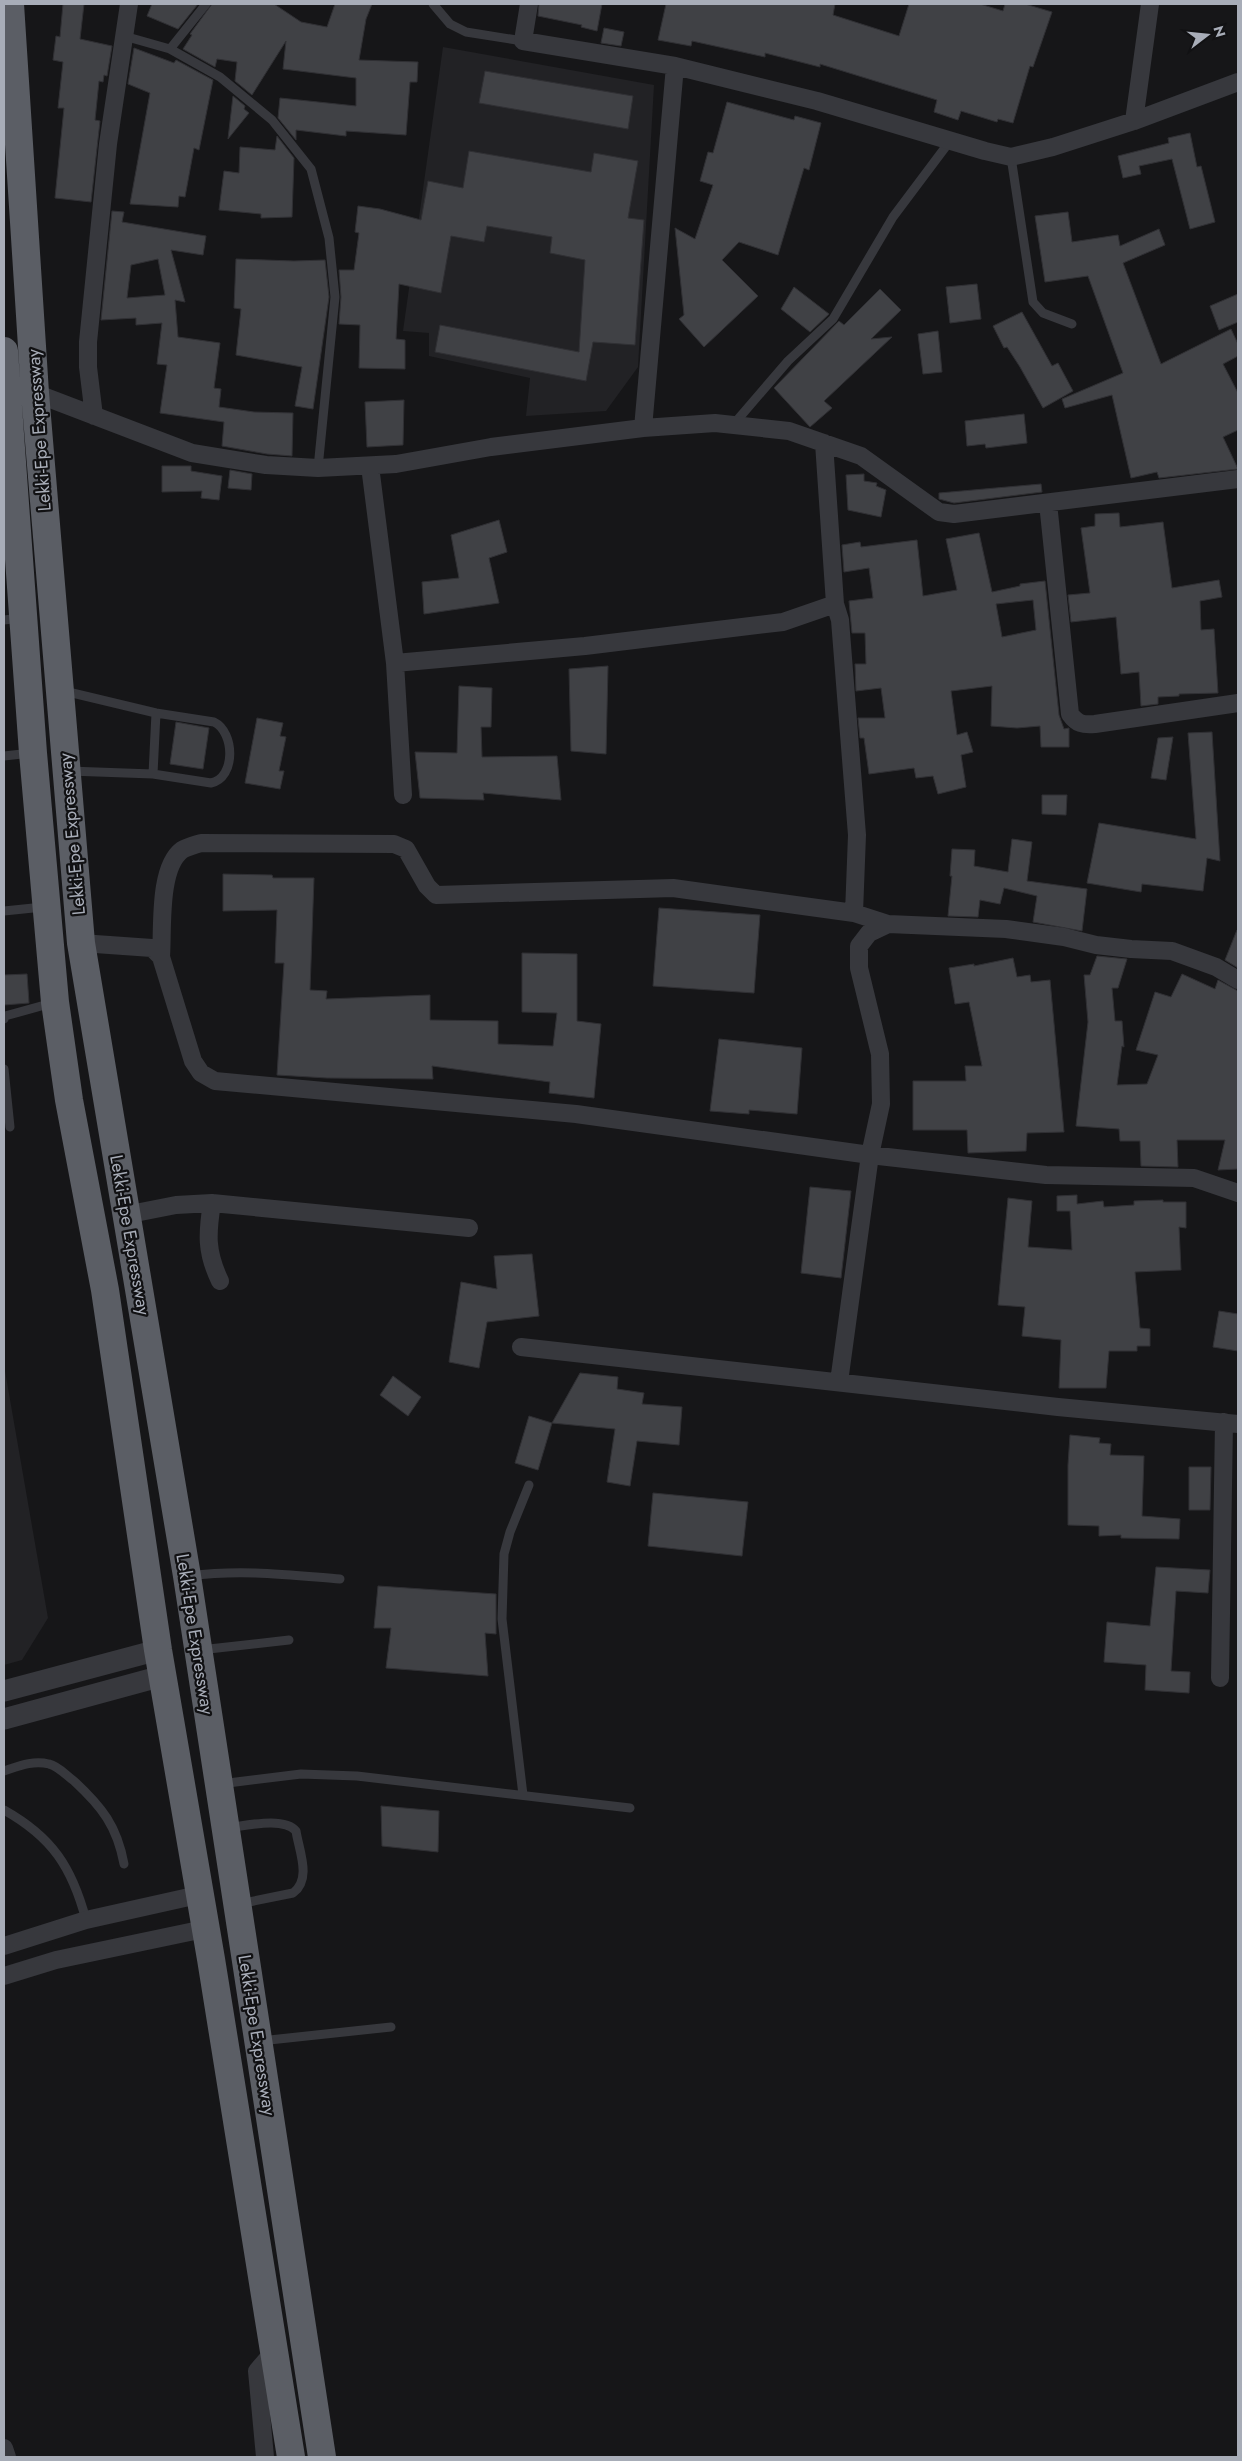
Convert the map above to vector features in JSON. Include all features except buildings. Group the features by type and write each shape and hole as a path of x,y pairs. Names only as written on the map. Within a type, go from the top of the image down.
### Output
{"highway":[{"name":"Lekki-Epe Expressway","path":"10,4 35,393 82,943 187,1576 224,1828 322,2457"},
{"name":"Lekki-Epe Expressway","path":"4,351 13,618 33,753 55,1002 69,1100 105,1290 160,1663 275,2350 291,2457"}],"street":[{"path":"94,416 88,368 88,342 108,144 129,4"},
{"path":"529,4 523,41 675,66 817,101 950,141 1011,156 1053,147 1134,121 1238,82"},
{"path":"1134,121 1150,4"},
{"path":"643,428 675,66"},
{"path":"35,393 192,453 266,465 318,468 396,464 491,447 643,428 715,423 789,432 861,456 940,512 954,514 1238,479"},
{"path":"824,443 835,604 840,620 857,835 854,913"},
{"path":"370,466 395,663 403,795"},
{"path":"1048,503 1070,714 1075,722 1084,725 1095,724 1238,703"},
{"path":"395,663 585,646 783,622 835,604"},
{"path":"1238,980 1216,968 1172,951 1105,946 1064,937 1006,929 888,924 854,913 673,888 436,895 427,886 406,849 394,844 200,843 182,850 171,864 165,881 161,957 193,1061 202,1073 215,1081 576,1114 870,1155 1046,1175 1194,1178 1238,1193"},
{"path":"839,1382 870,1155 881,1104 880,1054 859,968 859,946 869,933 888,924"},
{"path":"82,943 152,948 161,957"},
{"path":"126,1216 176,1205 212,1203 469,1228"},
{"path":"212,1203 207,1234 211,1262 220,1281"},
{"path":"521,1347 1058,1407 1231,1423 1220,1678"},
{"path":"4,1691 83,1669 160,1663"},
{"path":"4,1720 90,1695 160,1663"},
{"path":"83,1669 90,1695"},
{"path":"4,1946 86,1920 198,1895"},
{"path":"4,1976 56,1960 204,1929"},
{"path":"265,2457 258,2371 275,2350"},
{"path":"4,2448 7,2457"}],"lane":[{"path":"170,50 206,4"},
{"path":"433,4 450,24 466,32 523,41"},
{"path":"124,36 170,50 220,77 272,120 311,169 329,238 335,297 318,468"},
{"path":"733,425 788,360 833,318 894,217 950,141"},
{"path":"1011,156 1033,302 1043,313 1072,324"},
{"path":"60,690 156,713 219,724 228,737 230,756 223,775 218,781 211,783 152,774 66,771"},
{"path":"152,774 156,713"},
{"path":"4,756 33,753"},
{"path":"4,911 46,906"},
{"path":"4,1019 5,1016 55,1002"},
{"path":"4,1069 10,1127"},
{"path":"523,1795 502,1619 504,1554 510,1532 528,1485"},
{"path":"187,1576 223,1571 244,1571 340,1579"},
{"path":"197,1650 289,1640"},
{"path":"4,1770 39,1762 52,1764 63,1771 104,1812 120,1842 124,1864"},
{"path":"218,1784 301,1774 357,1776 630,1808"},
{"path":"4,1810 16,1817 54,1847 78,1892 86,1920"},
{"path":"224,1828 283,1823 292,1826 296,1831 304,1879 300,1888 293,1893 236,1904"},
{"path":"258,2042 391,2027"}],"shaded area":[{"path":"443,47 654,85 638,367 606,411 526,416 530,378 429,356 429,333 403,331"},
{"path":"4,1365 48,1618 22,1660 4,1665"}]}
